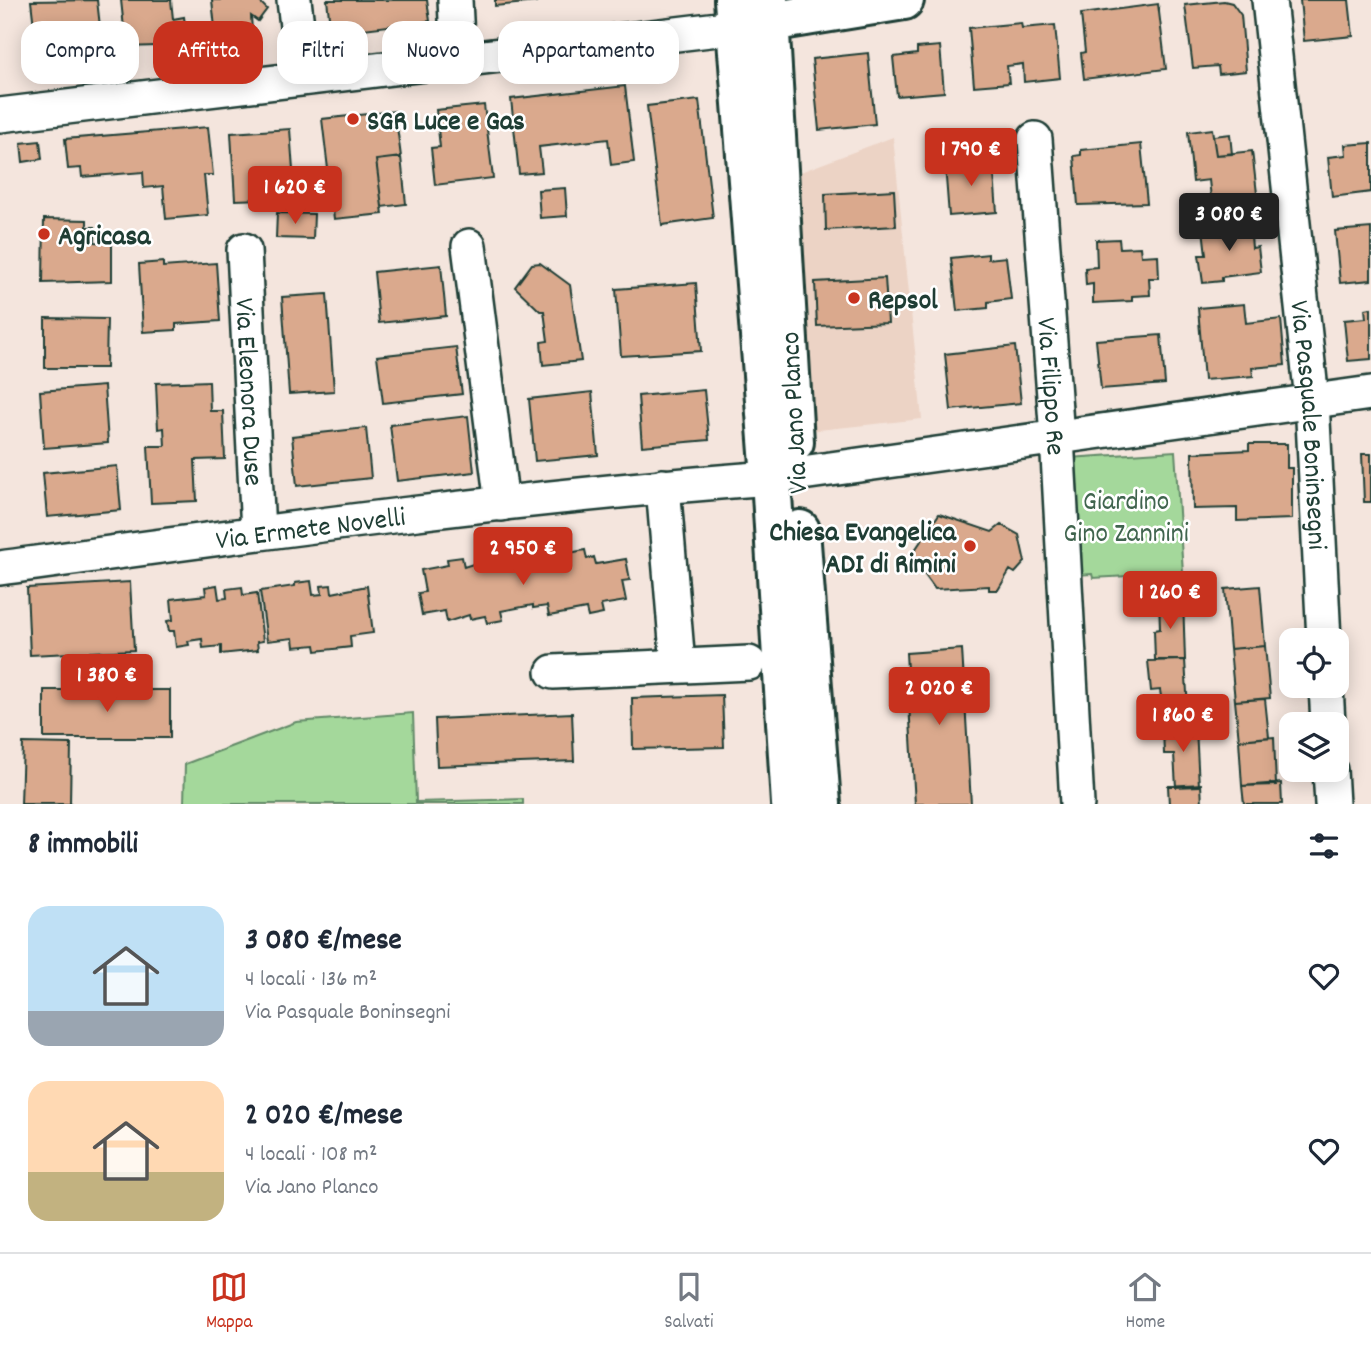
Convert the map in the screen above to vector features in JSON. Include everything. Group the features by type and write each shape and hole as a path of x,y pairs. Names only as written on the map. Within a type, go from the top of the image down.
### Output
{"main road":[{"path":"752,12 904,0"},
{"name":"Via Jano Planco","path":"752,12 783,476 791,804"},
{"name":"Via Jano Planco","path":"783,476 821,804"}],"street":[{"path":"294,0 296,21"},
{"path":"455,0 456,21"},
{"name":"Via Pasquale Boninsegni","path":"1269,0 1312,400 1323,628"},
{"path":"484,55 752,12"},
{"path":"0,115 277,81"},
{"name":"Via Filippo Re","path":"1035,139 1057,438 1077,804"},
{"path":"469,246 502,504"},
{"name":"Via Eleonora Duse","path":"244,250 258,533"},
{"name":"Via Ermete Novelli","path":"0,568 502,504 783,476 1371,393"},
{"path":"663,486 678,665"},
{"path":"553,672 749,663"},
{"path":"1331,782 1332,804"}],"shaded area":[{"name":"Repsol","path":"893,137 922,419 809,431 790,176"}],"green space":[{"name":"Giardino Gino Zannini","path":"1175,451 1183,573 1093,578 1092,574 1076,575 1069,458"},
{"path":"413,713 416,802 523,799 523,804 184,804 185,764 296,722"}],"building":[{"path":"97,0 99,21 33,21 31,1"},
{"path":"121,0 171,0 173,19 184,17 185,21 153,21 153,46 139,47 139,21 123,21"},
{"path":"212,0 258,0 267,9 258,21 251,16 251,21 214,21"},
{"path":"327,0 427,0 430,21 382,21 382,27 368,29 368,21 330,21"},
{"path":"495,0 536,0 536,2 495,6"},
{"path":"1300,0 1349,0 1353,36 1304,41"},
{"path":"1224,1 1232,3 1241,15 1246,71 1219,74 1218,66 1193,68 1185,5"},
{"path":"1158,4 1166,69 1084,79 1081,53 1085,52 1081,14"},
{"path":"1021,23 1022,28 1055,25 1060,78 1024,82 1023,64 1007,66 1009,83 974,86 969,28"},
{"path":"940,46 944,92 897,96 893,57 917,54 917,48"},
{"path":"868,53 875,124 819,130 812,59"},
{"path":"625,86 634,162 611,165 608,139 539,147 542,172 519,174 511,99"},
{"path":"699,100 713,218 662,225 647,106"},
{"path":"484,105 493,178 435,185 431,148 440,147 436,110"},
{"path":"395,111 401,157 376,160 383,214 334,219 322,119"},
{"path":"208,127 213,175 204,175 208,215 166,219 163,186 144,188 143,172 82,177 81,168 68,169 65,139"},
{"path":"290,129 293,170 265,172 267,199 235,200 231,133"},
{"path":"1212,129 1216,155 1252,151 1258,202 1212,207 1209,180 1193,182 1188,132"},
{"path":"1230,134 1232,154 1216,155 1213,136"},
{"path":"40,141 42,159 23,162 21,143"},
{"path":"1371,143 1371,192 1332,197 1328,157 1346,155 1345,145"},
{"path":"1141,144 1147,203 1078,205 1074,156 1081,155 1081,150"},
{"path":"401,157 406,204 382,207 376,160"},
{"path":"993,161 997,212 949,216 945,165"},
{"path":"565,188 567,216 540,218 538,190"},
{"path":"894,190 896,226 826,230 825,194"},
{"path":"277,213 314,214 313,239 276,238"},
{"path":"44,219 87,220 87,227 95,227 95,242 112,243 112,281 43,283"},
{"path":"1250,224 1252,248 1258,247 1261,272 1222,277 1222,281 1203,283 1199,255 1206,255 1203,229"},
{"path":"1371,228 1371,280 1340,283 1335,231"},
{"path":"1119,239 1120,248 1140,247 1141,256 1158,255 1159,278 1149,278 1150,295 1132,296 1132,301 1093,303 1093,284 1086,285 1085,268 1097,267 1096,240"},
{"path":"988,254 988,259 1006,257 1011,299 988,302 988,308 957,311 951,258"},
{"path":"163,262 163,267 216,263 220,321 176,324 176,330 143,332 139,264"},
{"path":"540,263 570,285 581,361 543,365 541,342 548,341 544,311 540,311 515,287 532,264"},
{"path":"441,265 446,316 379,323 374,272"},
{"path":"885,278 888,323 817,326 815,282"},
{"path":"696,283 701,351 621,356 616,289"},
{"path":"327,294 334,391 289,394 282,297"},
{"path":"1244,304 1246,323 1281,319 1285,365 1252,368 1253,376 1204,380 1198,308"},
{"path":"1371,308 1371,359 1348,361 1344,320 1366,318 1365,309"},
{"path":"45,318 107,319 106,368 45,368"},
{"path":"1161,335 1165,384 1101,389 1096,340"},
{"path":"1015,346 1021,403 951,410 945,354"},
{"path":"456,347 462,394 383,403 377,356"},
{"path":"209,381 210,411 223,411 225,459 195,460 197,501 151,503 148,446 165,446 164,428 158,429 156,383"},
{"path":"104,386 108,443 44,448 40,391"},
{"path":"704,390 709,440 642,446 638,396"},
{"path":"592,392 598,455 535,461 529,399"},
{"path":"468,416 474,472 397,481 390,425"},
{"path":"366,428 371,478 297,486 292,436"},
{"path":"1249,444 1287,444 1287,468 1292,468 1292,519 1237,521 1237,508 1193,509 1192,453 1249,450"},
{"path":"1362,454 1371,454 1371,502 1364,502"},
{"path":"117,466 121,510 47,517 43,473"},
{"name":"Chiesa Evangelica ADI di Rimini","path":"939,514 992,532 1001,525 1019,535 1025,562 1015,573 1010,570 998,590 989,590 989,586 935,589 911,556"},
{"path":"563,549 565,559 570,558 569,553 585,550 587,559 594,557 596,564 626,559 630,580 622,581 626,601 601,605 603,614 588,617 586,609 549,616 547,606 533,608 533,605 501,611 503,620 487,623 485,616 470,619 469,615 447,622 445,611 422,615 418,593 425,592 421,570 448,565 447,559 462,557 464,567 488,559 489,569 548,558 547,552"},
{"path":"311,581 313,595 322,594 321,586 331,585 332,593 367,586 373,633 350,636 351,647 316,651 315,645 294,647 293,638 267,641 260,591"},
{"path":"130,582 134,650 30,655 27,588"},
{"path":"217,585 219,599 227,598 226,589 242,587 243,595 257,593 263,641 257,642 258,650 221,654 221,646 203,648 202,639 188,641 189,645 176,647 174,631 169,631 167,621 173,620 171,599 206,595 205,587"},
{"path":"1260,586 1265,646 1230,649 1225,589"},
{"path":"1183,598 1185,660 1155,660 1154,630 1160,629 1159,599"},
{"path":"1265,646 1270,698 1235,701 1230,649"},
{"path":"962,649 971,804 915,804 906,653"},
{"path":"1185,660 1189,726 1168,728 1166,703 1162,703 1160,690 1151,691 1148,661"},
{"path":"44,690 170,690 170,738 44,738"},
{"path":"722,695 724,747 633,749 632,698"},
{"path":"1265,699 1269,737 1239,740 1235,701"},
{"path":"572,713 574,761 437,766 435,719"},
{"path":"1189,726 1196,728 1199,786 1176,787 1174,754 1164,754 1163,729"},
{"path":"1274,737 1276,785 1242,786 1239,740"},
{"path":"23,743 71,744 70,804 21,804"},
{"path":"1281,783 1282,804 1244,804 1242,786"},
{"path":"1201,784 1202,804 1169,804 1168,786"}],"place":[{"name":"SGR Luce e Gas","path":"353,119"},
{"name":"Agricasa","path":"44,234"},
{"name":"Repsol","path":"854,298"},
{"name":"Chiesa Evangelica ADI di Rimini","path":"970,546"}]}
